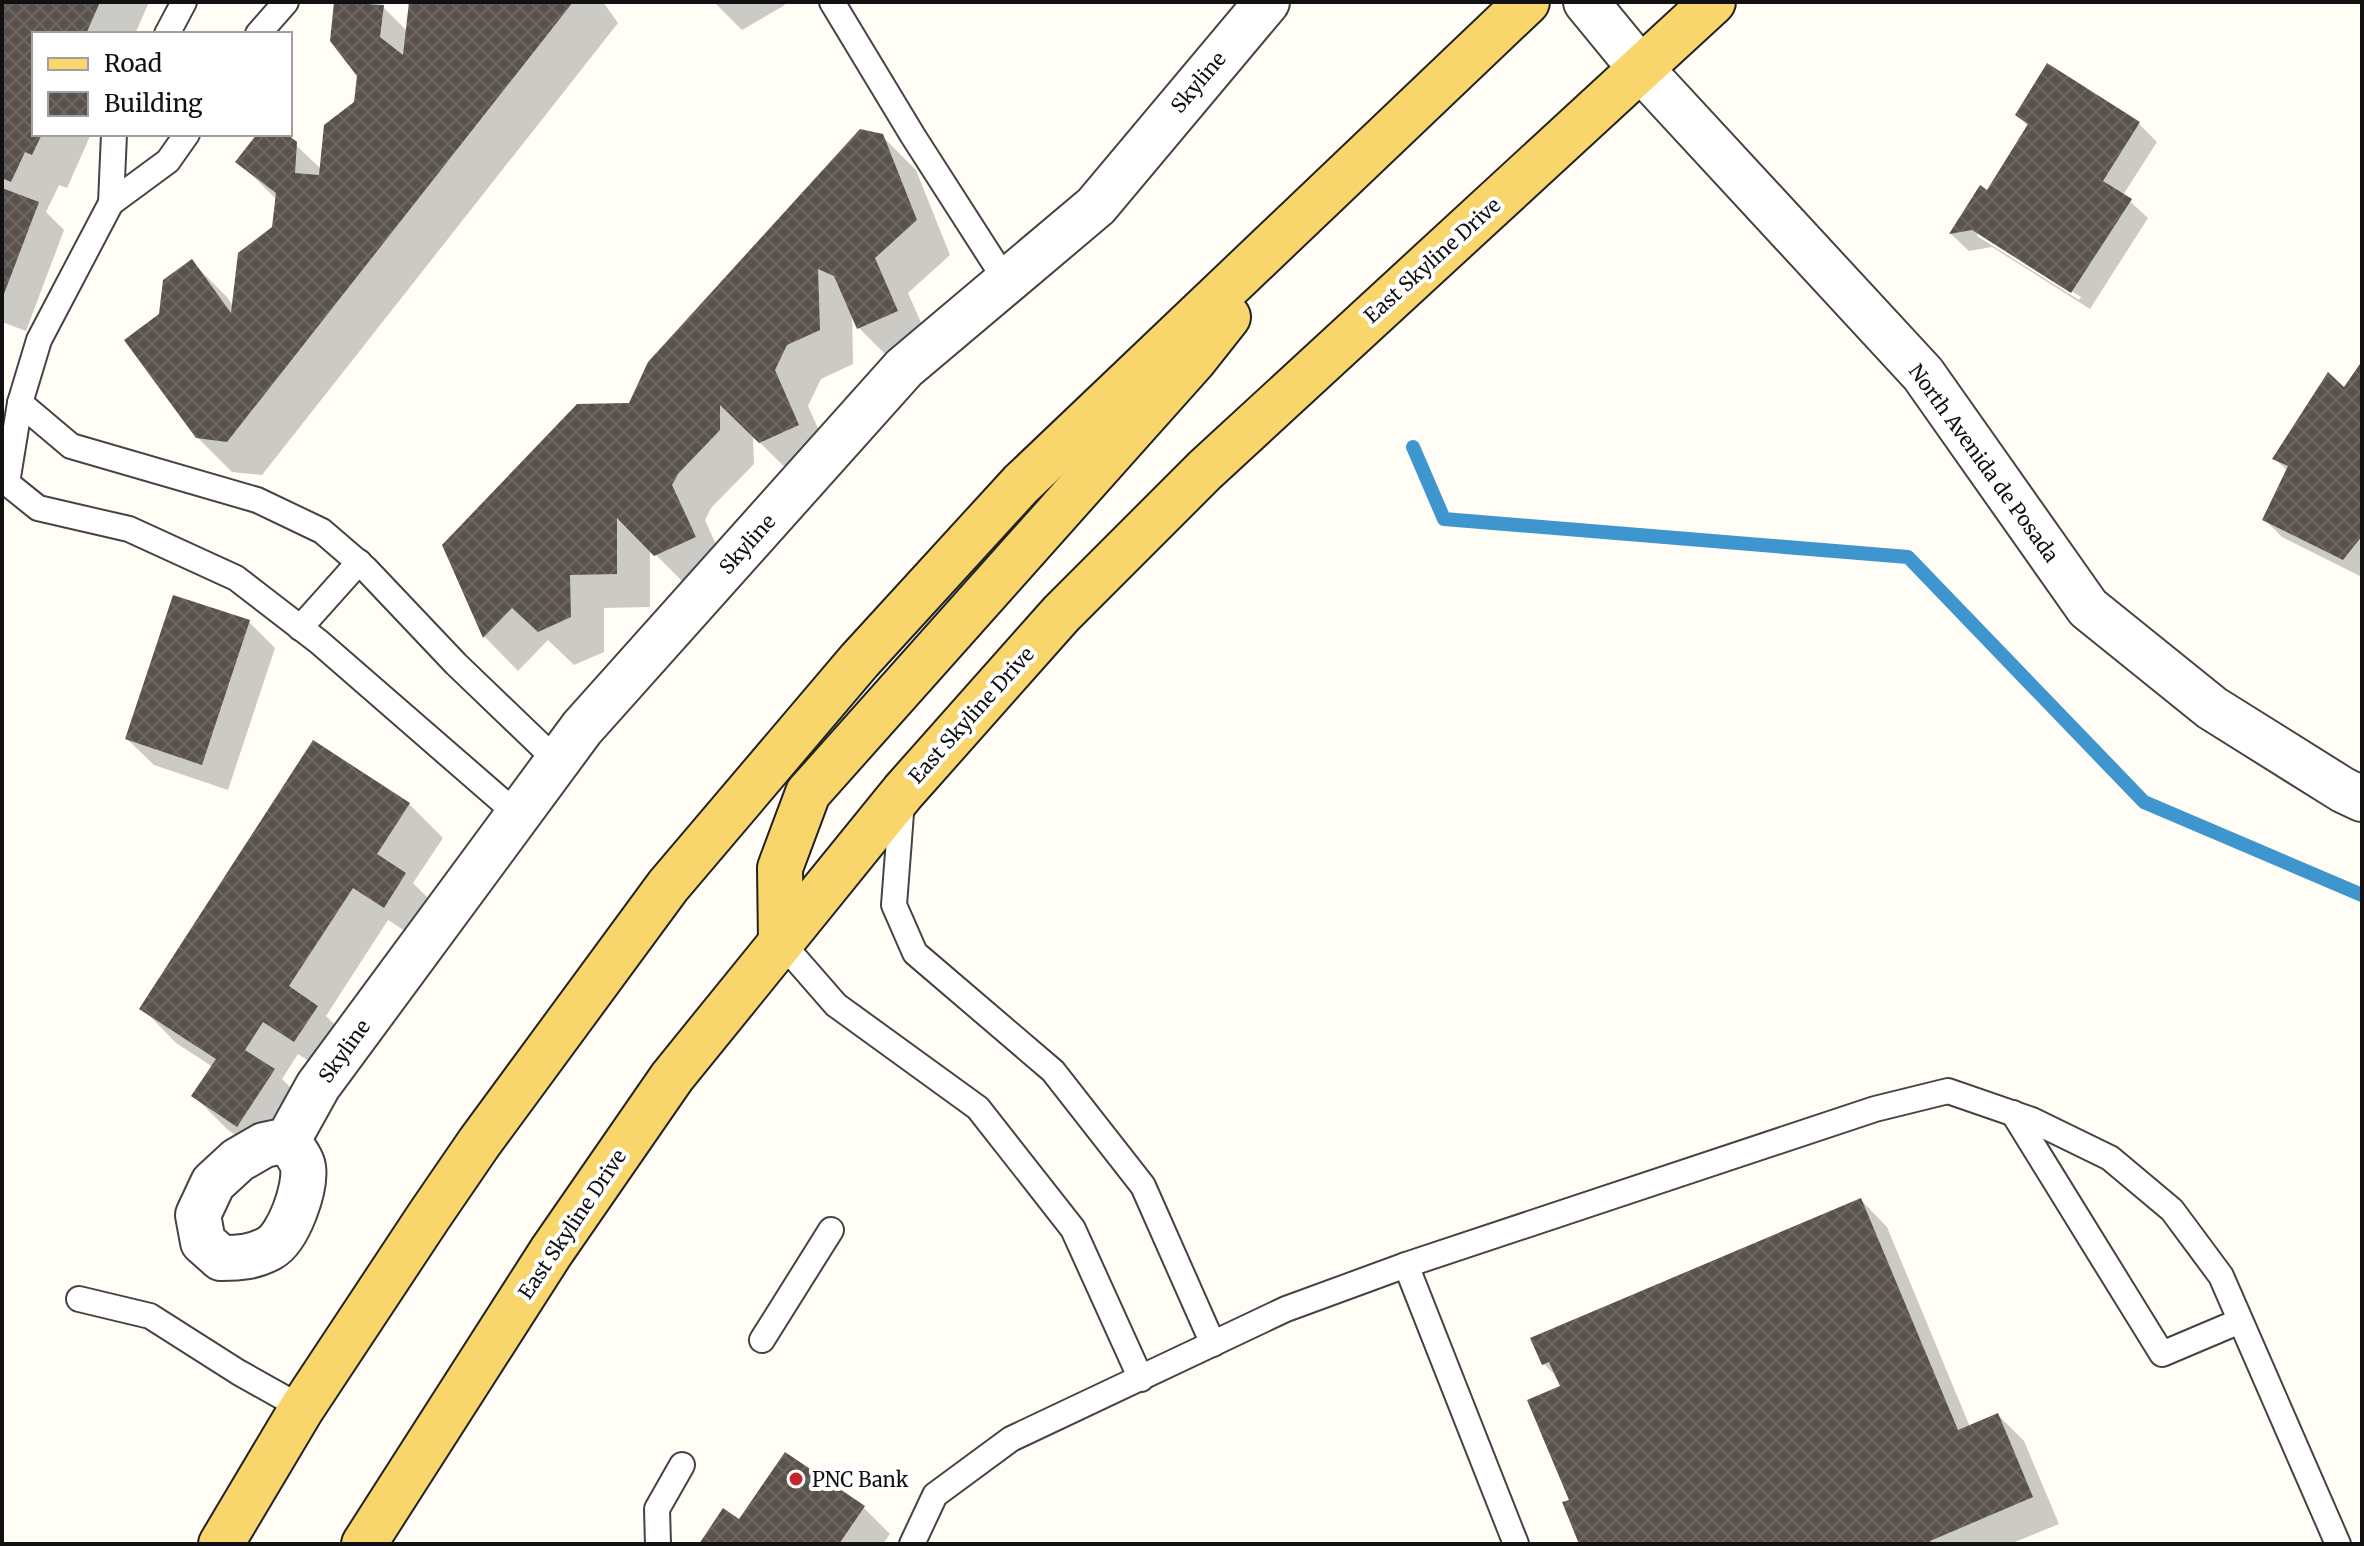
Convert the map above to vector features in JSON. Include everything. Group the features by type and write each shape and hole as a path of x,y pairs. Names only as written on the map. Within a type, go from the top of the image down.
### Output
{"main road":[{"path":"221,1544 302,1408 479,1143 668,886 859,661 1021,484 1527,2"},
{"name":"East Skyline Drive","path":"364,1544 551,1252 672,1077 903,792 1061,614 1205,470 1713,2"},
{"path":"781,942 780,868 808,793 1194,360 1326,193"}],"street":[{"name":"Skyline","path":"288,1140 318,1086 582,728 904,368 1096,206 1267,2"},
{"name":"North Avenida de Posada","path":"1586,2 1641,69 1923,374 2088,608 2212,708 2362,799"}],"lane":[{"path":"168,32 184,2"},
{"path":"260,32 286,2"},
{"path":"832,2 1006,281"},
{"path":"114,136 111,203 39,340 20,403 7,483 38,508 129,529 236,578 300,628 518,815"},
{"path":"111,203 168,161 186,136"},
{"path":"20,403 71,446 257,500 322,531 359,562 456,664 557,761"},
{"path":"300,628 359,562"},
{"path":"903,792 894,905 915,953 1053,1071 1143,1186 1213,1344"},
{"path":"781,942 836,1005 978,1108 1073,1229 1141,1379"},
{"path":"912,1544 935,1495 1011,1439 1286,1309 1406,1265 1875,1109 1948,1091 2032,1120 2110,1158 2172,1210 2221,1276 2338,1544"},
{"path":"2013,1113 2162,1354 2240,1321"},
{"path":"762,1340 831,1230"},
{"path":"1406,1265 1516,1544"},
{"path":"79,1299 150,1316 302,1408"},
{"path":"658,1544 657,1509 682,1465"}],"building":[{"path":"2,2 100,2 87,32 32,32 32,136 41,136 32,155 25,152 11,182 2,178"},
{"path":"334,2 384,5 380,37 403,55 409,2 573,2 227,442 196,438 124,340 159,314 163,280 192,259 231,313 238,253 272,227 276,193 235,162 255,136 290,136 297,142 295,173 319,175 324,125 354,102 357,76 330,41"},
{"path":"2047,63 2140,122 2103,181 2132,199 2071,293 1972,230 1949,234 1980,185 1987,190 2028,124 2015,115"},
{"path":"860,129 883,134 917,220 875,258 898,311 857,329 834,276 818,269 820,330 787,345 775,370 799,425 759,443 720,405 720,430 678,474 672,485 696,537 654,556 617,518 617,574 570,575 571,617 538,632 512,608 483,638 442,545 577,404 629,403 648,362"},
{"path":"2,188 39,202 2,299"},
{"path":"2362,361 2362,536 2343,560 2262,520 2288,466 2272,459 2328,372 2344,387"},
{"path":"173,595 250,620 202,765 125,739"},
{"path":"313,740 410,803 377,854 406,873 384,908 353,888 289,986 318,1006 294,1042 263,1022 245,1050 275,1069 237,1127 191,1096 216,1059 139,1009"},
{"path":"1861,1198 1958,1430 1998,1413 2033,1497 1930,1541 1932,1544 1579,1544 1562,1502 1569,1500 1527,1400 1560,1386 1549,1362 1542,1365 1530,1338"},
{"name":"PNC Bank","path":"785,1452 865,1506 839,1544 699,1544 723,1508 739,1519"}],"waterway":[{"path":"1413,447 1444,519 1908,557 2144,802 2362,895"}],"place":[{"name":"PNC Bank","path":"796,1479"}]}
